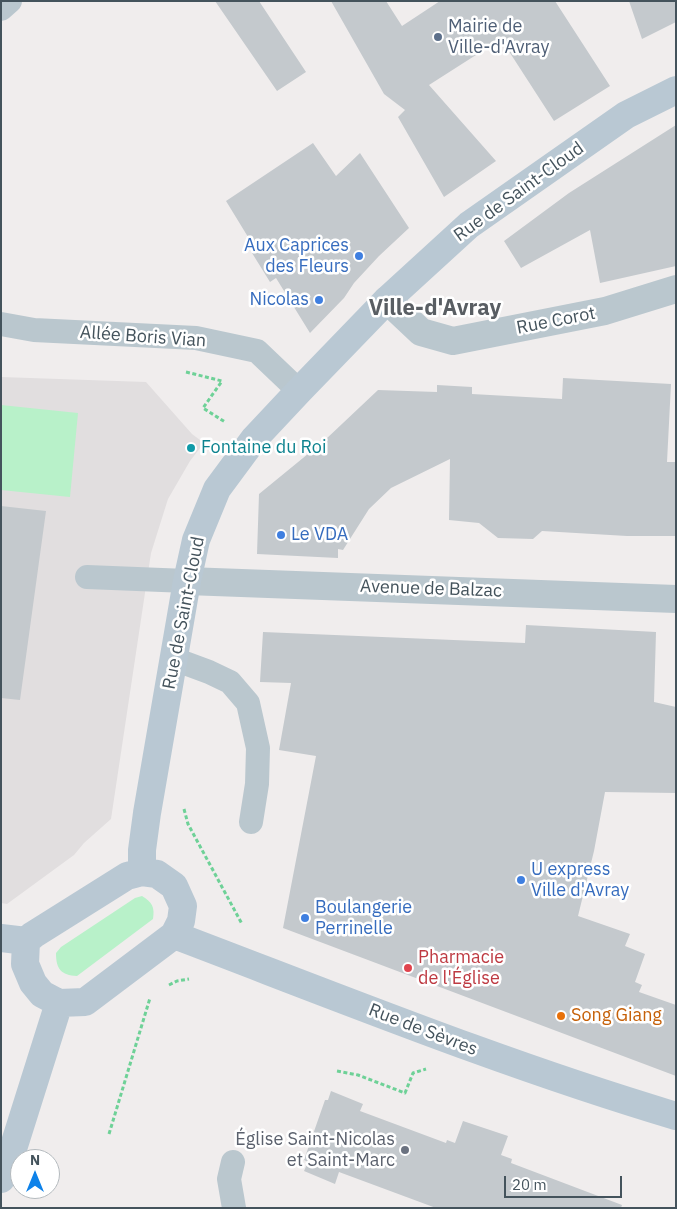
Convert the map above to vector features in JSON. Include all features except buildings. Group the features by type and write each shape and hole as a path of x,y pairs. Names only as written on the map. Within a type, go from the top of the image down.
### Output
{"main road":[{"name":"Rue de Saint-Cloud","path":"142,872 142,850 147,813 186,581 196,540 217,489 254,439 299,391 387,300 469,225 626,115 676,90"},
{"path":"142,872 157,874 174,886 183,906 181,921 174,934 85,1002 59,1003 42,994 33,983 14,940 33,934 127,876 142,872"},
{"name":"Rue de Sèvres","path":"174,934 456,1043 614,1098 676,1116"},
{"path":"1,1179 12,1152 59,1003"}],"street":[{"name":"Rue Corot","path":"387,300 421,332 453,341 605,311 676,289"},
{"name":"Avenue de Balzac","path":"186,581 676,599"}],"lane":[{"path":"1,9 10,1"},
{"name":"Allée Boris Vian","path":"1,324 34,330 196,338 258,351 299,391"},
{"path":"88,577 186,581"},
{"path":"174,659 230,682 248,703 258,748 257,784 250,822"},
{"path":"233,1162 229,1179 234,1208"}],"path":[{"path":"337,1071 358,1075 404,1093 413,1073 428,1068"}],"shaded area":[{"path":"1,377 146,382 192,434 204,443 190,461 168,499 151,553 111,819 84,843 74,855 7,904 1,903"}],"green space":[{"path":"1,405 78,413 70,497 1,490"},
{"path":"142,896 152,905 154,911 153,919 77,976 63,973 60,970 56,953 61,947 135,898"}],"place":[{"name":"Mairie de Ville-d'Avray","path":"438,37"},
{"name":"Aux Caprices des Fleurs","path":"359,256"},
{"name":"Nicolas","path":"319,300"},
{"name":"Fontaine du Roi","path":"191,448"},
{"name":"Le VDA","path":"281,535"},
{"name":"U express Ville d'Avray","path":"521,880"},
{"name":"Boulangerie Perrinelle","path":"305,918"},
{"name":"Pharmacie de l'Église","path":"408,968"},
{"name":"Song Giang","path":"561,1016"},
{"name":"Église Saint-Nicolas et Saint-Marc","path":"405,1150"}],"district":[{"name":"Ville-d'Avray","path":"435,309"}]}
